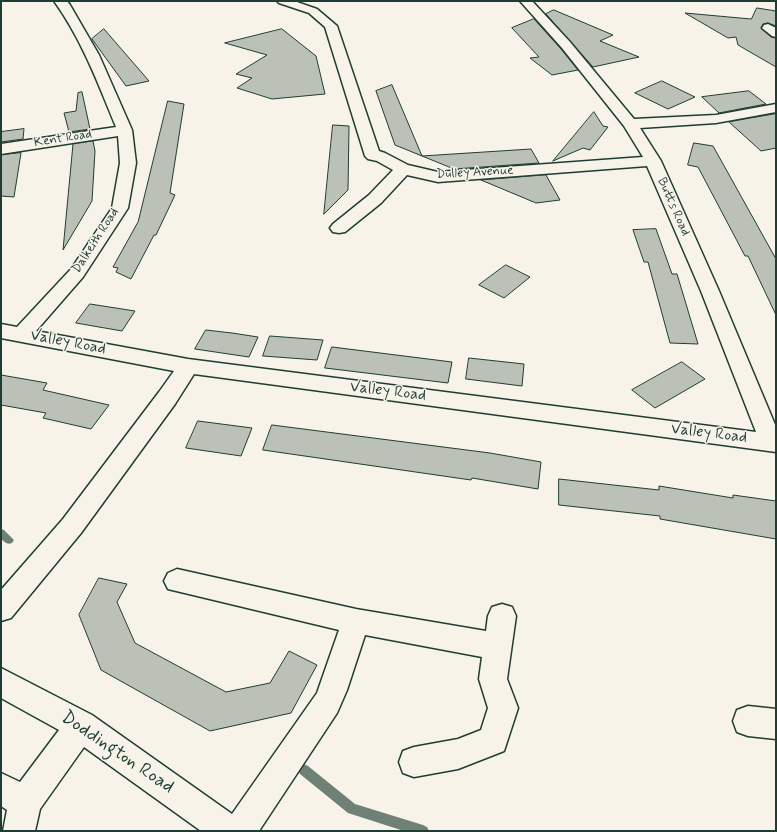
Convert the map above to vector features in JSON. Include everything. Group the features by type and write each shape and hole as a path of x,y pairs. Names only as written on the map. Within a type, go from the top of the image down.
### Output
{"street":[{"name":"Dalkeith Road","path":"11,333 77,273 120,208 128,162 125,130 93,55 66,7 60,1"},
{"name":"Butts Road","path":"526,1 566,45 630,124 653,161 710,291 773,442"},
{"name":"Dulley Avenue","path":"297,3 313,11 331,26 373,156 380,156 403,169 438,177 653,161"},
{"path":"630,124 716,119 776,108"},
{"name":"Kent Road","path":"1,149 125,130"},
{"path":"339,228 375,199 403,169"},
{"name":"Valley Road","path":"11,333 188,366 773,442"},
{"path":"1,609 72,526 168,398 188,366"},
{"path":"177,581 356,621 496,646"},
{"path":"414,762 458,754 493,740 503,708 493,678 496,646 502,616"},
{"path":"240,831 327,703 333,690 356,621"},
{"name":"Doddington Road","path":"1,682 81,726 228,831"},
{"path":"15,807 81,726"}],"building":[{"path":"757,8 776,11 776,26 768,23 763,24 761,28 771,37 776,38 776,67 738,45 736,37 728,38 685,13 751,19"},
{"path":"554,10 613,35 600,41 639,57 593,67 546,14"},
{"path":"534,19 578,70 552,75 530,58 539,57 512,28"},
{"path":"104,29 149,81 126,86 92,39"},
{"path":"282,29 316,56 325,94 272,99 237,88 252,78 236,74 267,55 225,43"},
{"path":"662,81 695,97 668,109 635,93"},
{"path":"392,85 422,156 395,145 376,91"},
{"path":"749,91 766,104 719,113 702,97"},
{"path":"82,92 90,129 69,132 64,113 76,111 78,93"},
{"path":"168,101 184,104 170,193 175,195 156,235 154,235 131,279 116,272 118,268 113,267 138,222"},
{"path":"594,112 603,126 608,127 590,150 583,148 553,161"},
{"path":"776,114 776,148 761,151 729,122"},
{"path":"333,125 349,126 348,190 324,214"},
{"path":"24,129 23,139 1,142 1,132"},
{"path":"93,141 95,151 92,201 63,250 73,144"},
{"path":"694,143 713,146 776,259 776,315 748,256 745,256 698,167 688,165"},
{"path":"531,149 539,163 454,169 422,156"},
{"path":"21,153 14,197 1,196 1,155"},
{"path":"546,175 560,200 536,203 481,180"},
{"path":"656,229 672,274 677,274 698,344 670,343 648,262 644,262 633,230"},
{"path":"506,265 530,277 504,298 479,285"},
{"path":"90,304 135,311 122,331 76,323"},
{"path":"206,330 258,337 249,357 195,349"},
{"path":"270,336 323,340 317,360 263,356"},
{"path":"332,347 452,362 448,383 325,368"},
{"path":"469,358 524,364 522,386 466,379"},
{"path":"682,362 705,379 655,408 632,390"},
{"path":"1,375 47,383 43,390 109,405 91,429 43,418 46,413 1,405"},
{"path":"198,421 252,428 241,456 186,448"},
{"path":"272,425 490,453 541,462 538,489 472,478 471,480 263,450"},
{"path":"559,479 659,490 659,486 733,498 733,495 776,501 776,539 660,519 660,516 559,505"},
{"path":"99,578 127,584 117,602 135,643 226,692 270,683 289,651 317,665 291,713 210,731 101,670 79,615"}],"waterway":[{"path":"1,533 9,540"},
{"path":"304,770 352,809 423,831"}]}
